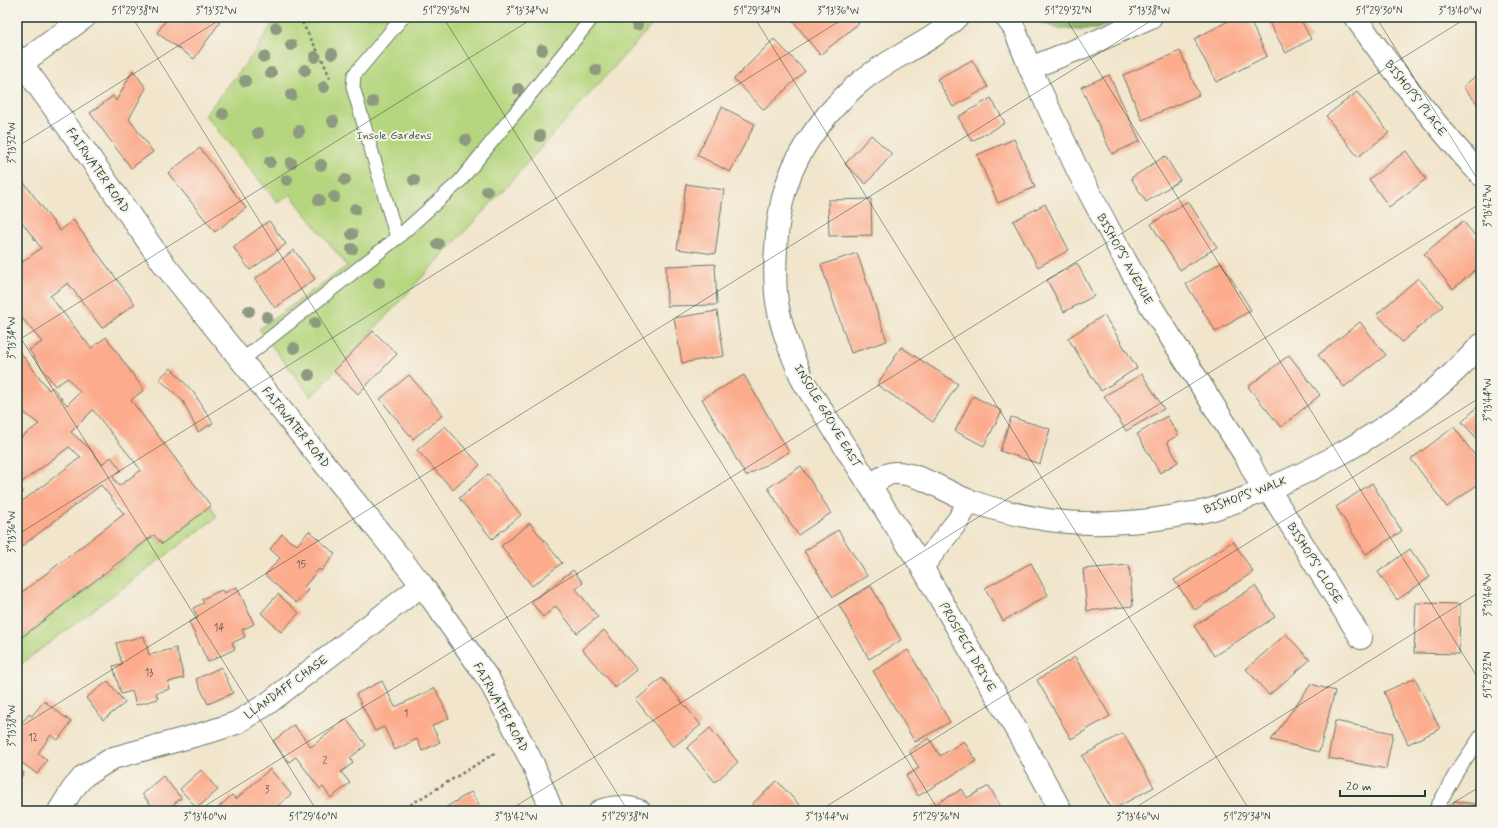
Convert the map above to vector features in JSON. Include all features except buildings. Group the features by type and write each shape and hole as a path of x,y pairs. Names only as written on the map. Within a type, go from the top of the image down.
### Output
{"street":[{"path":"20,60 85,17"},
{"name":"INSOLE GROVE EAST","path":"870,485 803,380 790,351 776,295 777,232 781,204 792,170 803,149 818,127 840,101 869,75 937,33 956,17"},
{"name":"BISHOPS' AVENUE","path":"1006,17 1014,28 1030,68 1085,184 1132,273 1151,306 1248,460 1256,476 1266,489"},
{"path":"1030,68 1086,46 1151,17"},
{"name":"BISHOPS' PLACE","path":"1355,17 1383,57 1425,110 1481,175"},
{"name":"FAIRWATER ROAD","path":"20,60 163,263 422,585 489,680 520,739 552,811"},
{"name":"BISHOPS' WALK","path":"870,485 893,472 925,480 969,501 1001,510 1049,520 1126,522 1173,517 1212,509 1266,489 1317,465 1378,431 1434,390 1481,346"},
{"name":"PROSPECT DRIVE","path":"870,485 922,567 1017,731 1061,811"},
{"name":"BISHOPS' CLOSE","path":"1266,489 1276,500 1361,638"},
{"path":"922,567 959,519 969,501"},
{"name":"LLANDAFF CHASE","path":"59,811 72,790 84,776 113,758 236,723 267,704 422,585"},
{"path":"600,811 618,807 631,808 640,811"}],"lane":[{"path":"397,238 353,87 354,75 403,17"},
{"path":"242,360 397,238 460,181 592,17"},
{"path":"1435,811 1456,773 1481,736"}],"path":[{"path":"400,811 520,739"}],"green space":[{"name":"Insole Gardens","path":"276,17 659,17 493,201 311,397 259,329 347,266 290,194 278,203 205,115 255,52"},
{"path":"1038,17 1125,17 1097,29 1059,29 1040,22"},
{"path":"211,506 217,517 17,667 17,641 154,536 162,544"}]}
